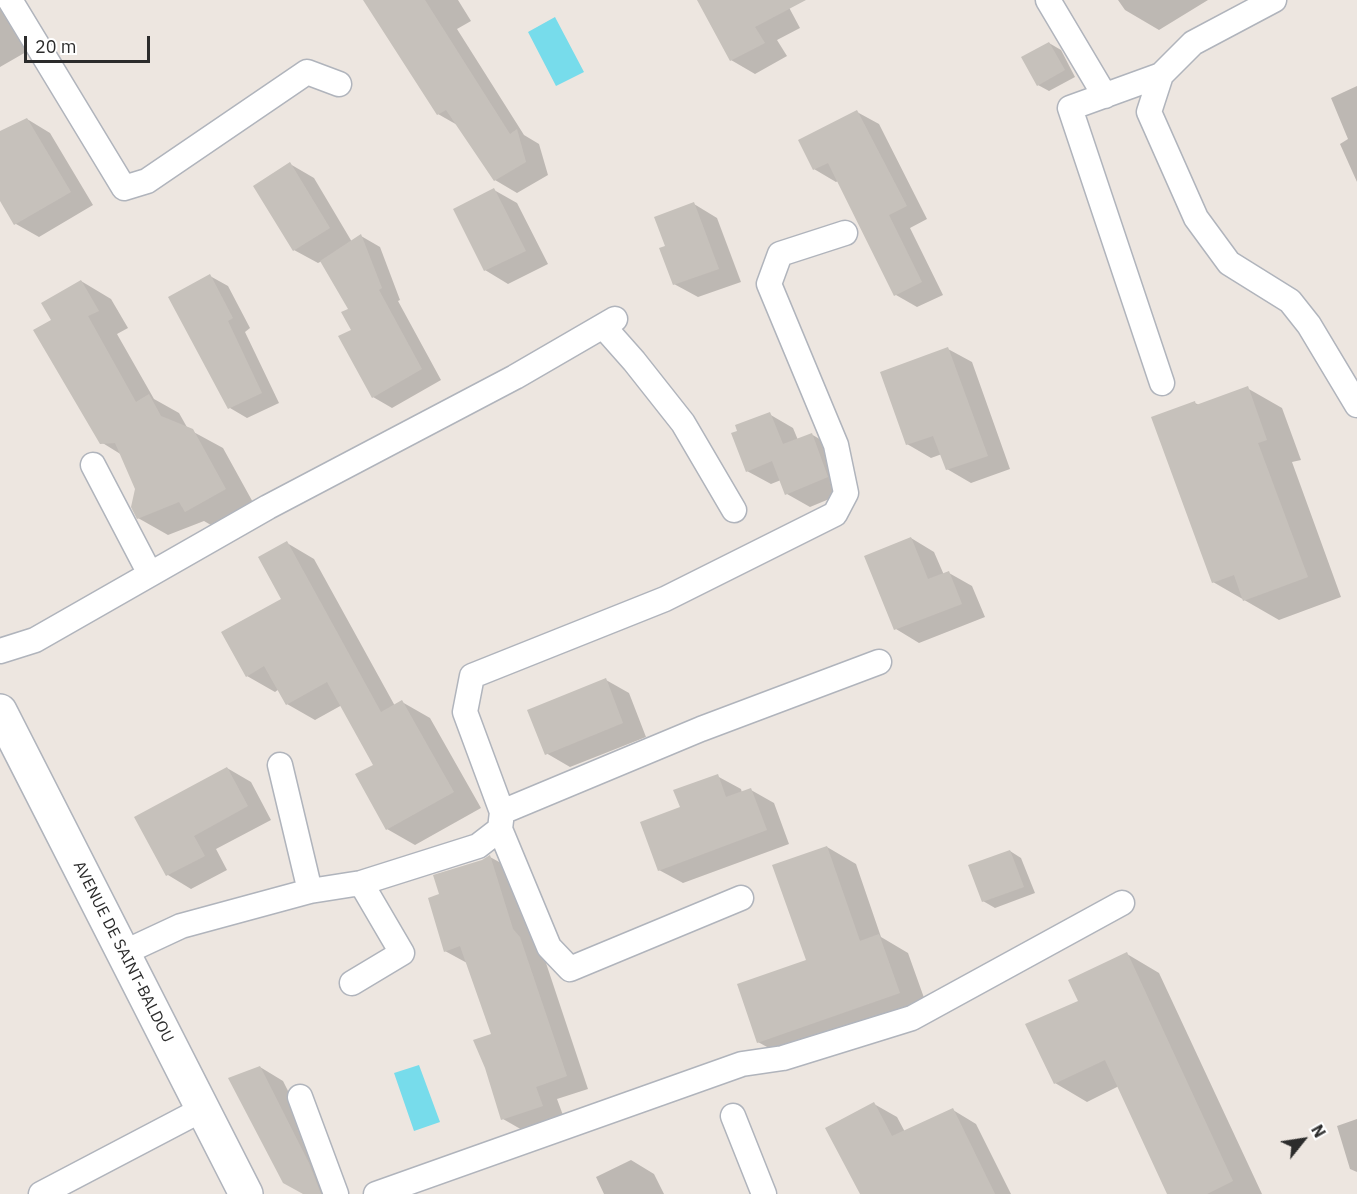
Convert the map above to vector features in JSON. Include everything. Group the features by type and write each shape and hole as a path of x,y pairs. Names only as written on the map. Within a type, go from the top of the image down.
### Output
{"street":[{"name":"AVENUE DE SAINT-BALDOU","path":"0,711 246,1194"}],"lane":[{"path":"10,0 123,188 147,181 307,72 339,84"},
{"path":"1048,0 1106,96"},
{"path":"1162,383 1070,108 1161,75 1193,42 1274,0"},
{"path":"1161,75 1149,112 1196,218 1229,263 1290,301 1309,325 1357,405"},
{"path":"741,898 570,969 549,947 501,821 465,712 472,676 665,599 835,514 846,493 836,445 769,284 780,254 845,233"},
{"path":"0,651 35,640 268,507 515,376 609,323 634,361 683,423 734,510"},
{"path":"93,465 150,574"},
{"path":"123,952 181,926 310,891 361,883 478,846 501,821 701,729 879,662"},
{"path":"280,765 310,891"},
{"path":"352,983 402,953 361,883"},
{"path":"375,1194 742,1064 783,1058 912,1018 1122,903"},
{"path":"300,1097 336,1194"},
{"path":"44,1193 203,1109"},
{"path":"733,1116 764,1194"}],"water":[{"path":"555,17 584,72 556,86 528,32"},
{"path":"419,1065 440,1122 414,1131 394,1073"}],"building":[{"path":"363,0 425,0 510,134 517,129 526,162 494,181 446,110 437,115"},
{"path":"697,0 806,0 755,27 765,43 730,61"},
{"path":"1049,42 1065,70 1037,86 1021,57"},
{"path":"857,110 907,206 889,215 922,282 894,296 828,163 813,170 798,140"},
{"path":"27,118 71,192 14,225 0,201 0,131"},
{"path":"290,162 330,228 293,251 253,186"},
{"path":"494,188 526,251 484,271 453,209"},
{"path":"694,202 719,269 673,285 659,248 665,246 654,217"},
{"path":"361,234 382,288 379,290 422,369 372,398 338,336 351,330 341,312 348,309 320,261"},
{"path":"210,274 233,318 228,321 262,393 228,409 168,297"},
{"path":"81,280 99,311 88,316 136,402 149,394 161,416 193,429 226,489 185,512 179,502 137,519 131,507 135,489 115,443 100,444 33,330 51,320 41,303"},
{"path":"948,347 988,456 946,470 933,436 906,445 880,372"},
{"path":"1248,386 1267,440 1258,443 1308,577 1243,601 1234,575 1212,583 1151,417 1195,401 1196,405"},
{"path":"770,412 783,444 812,433 828,477 785,495 772,461 746,472 731,433 737,431 735,425"},
{"path":"911,537 928,579 949,571 962,604 894,630 864,556"},
{"path":"287,541 381,712 402,700 454,792 386,830 355,774 373,765 327,682 286,705 264,666 246,677 221,632 281,599 258,557"},
{"path":"606,678 623,723 545,755 527,710"},
{"path":"227,767 248,806 194,836 205,856 166,876 134,817"},
{"path":"718,774 726,797 751,788 767,830 658,871 640,822 680,807 673,790"},
{"path":"827,846 860,941 879,934 900,993 757,1043 737,984 806,960 772,865"},
{"path":"1010,850 1024,887 982,902 968,865"},
{"path":"490,855 513,929 520,937 567,1076 536,1087 543,1106 501,1120 485,1068 473,1040 491,1034 460,946 444,952 428,898 439,894 433,875 482,860"},
{"path":"1127,952 1233,1181 1207,1194 1167,1194 1105,1060 1054,1084 1025,1024 1078,1001 1068,980"},
{"path":"260,1066 309,1163 321,1194 303,1194 283,1183 228,1078"},
{"path":"874,1102 892,1136 953,1108 995,1194 860,1194 825,1128"}]}
